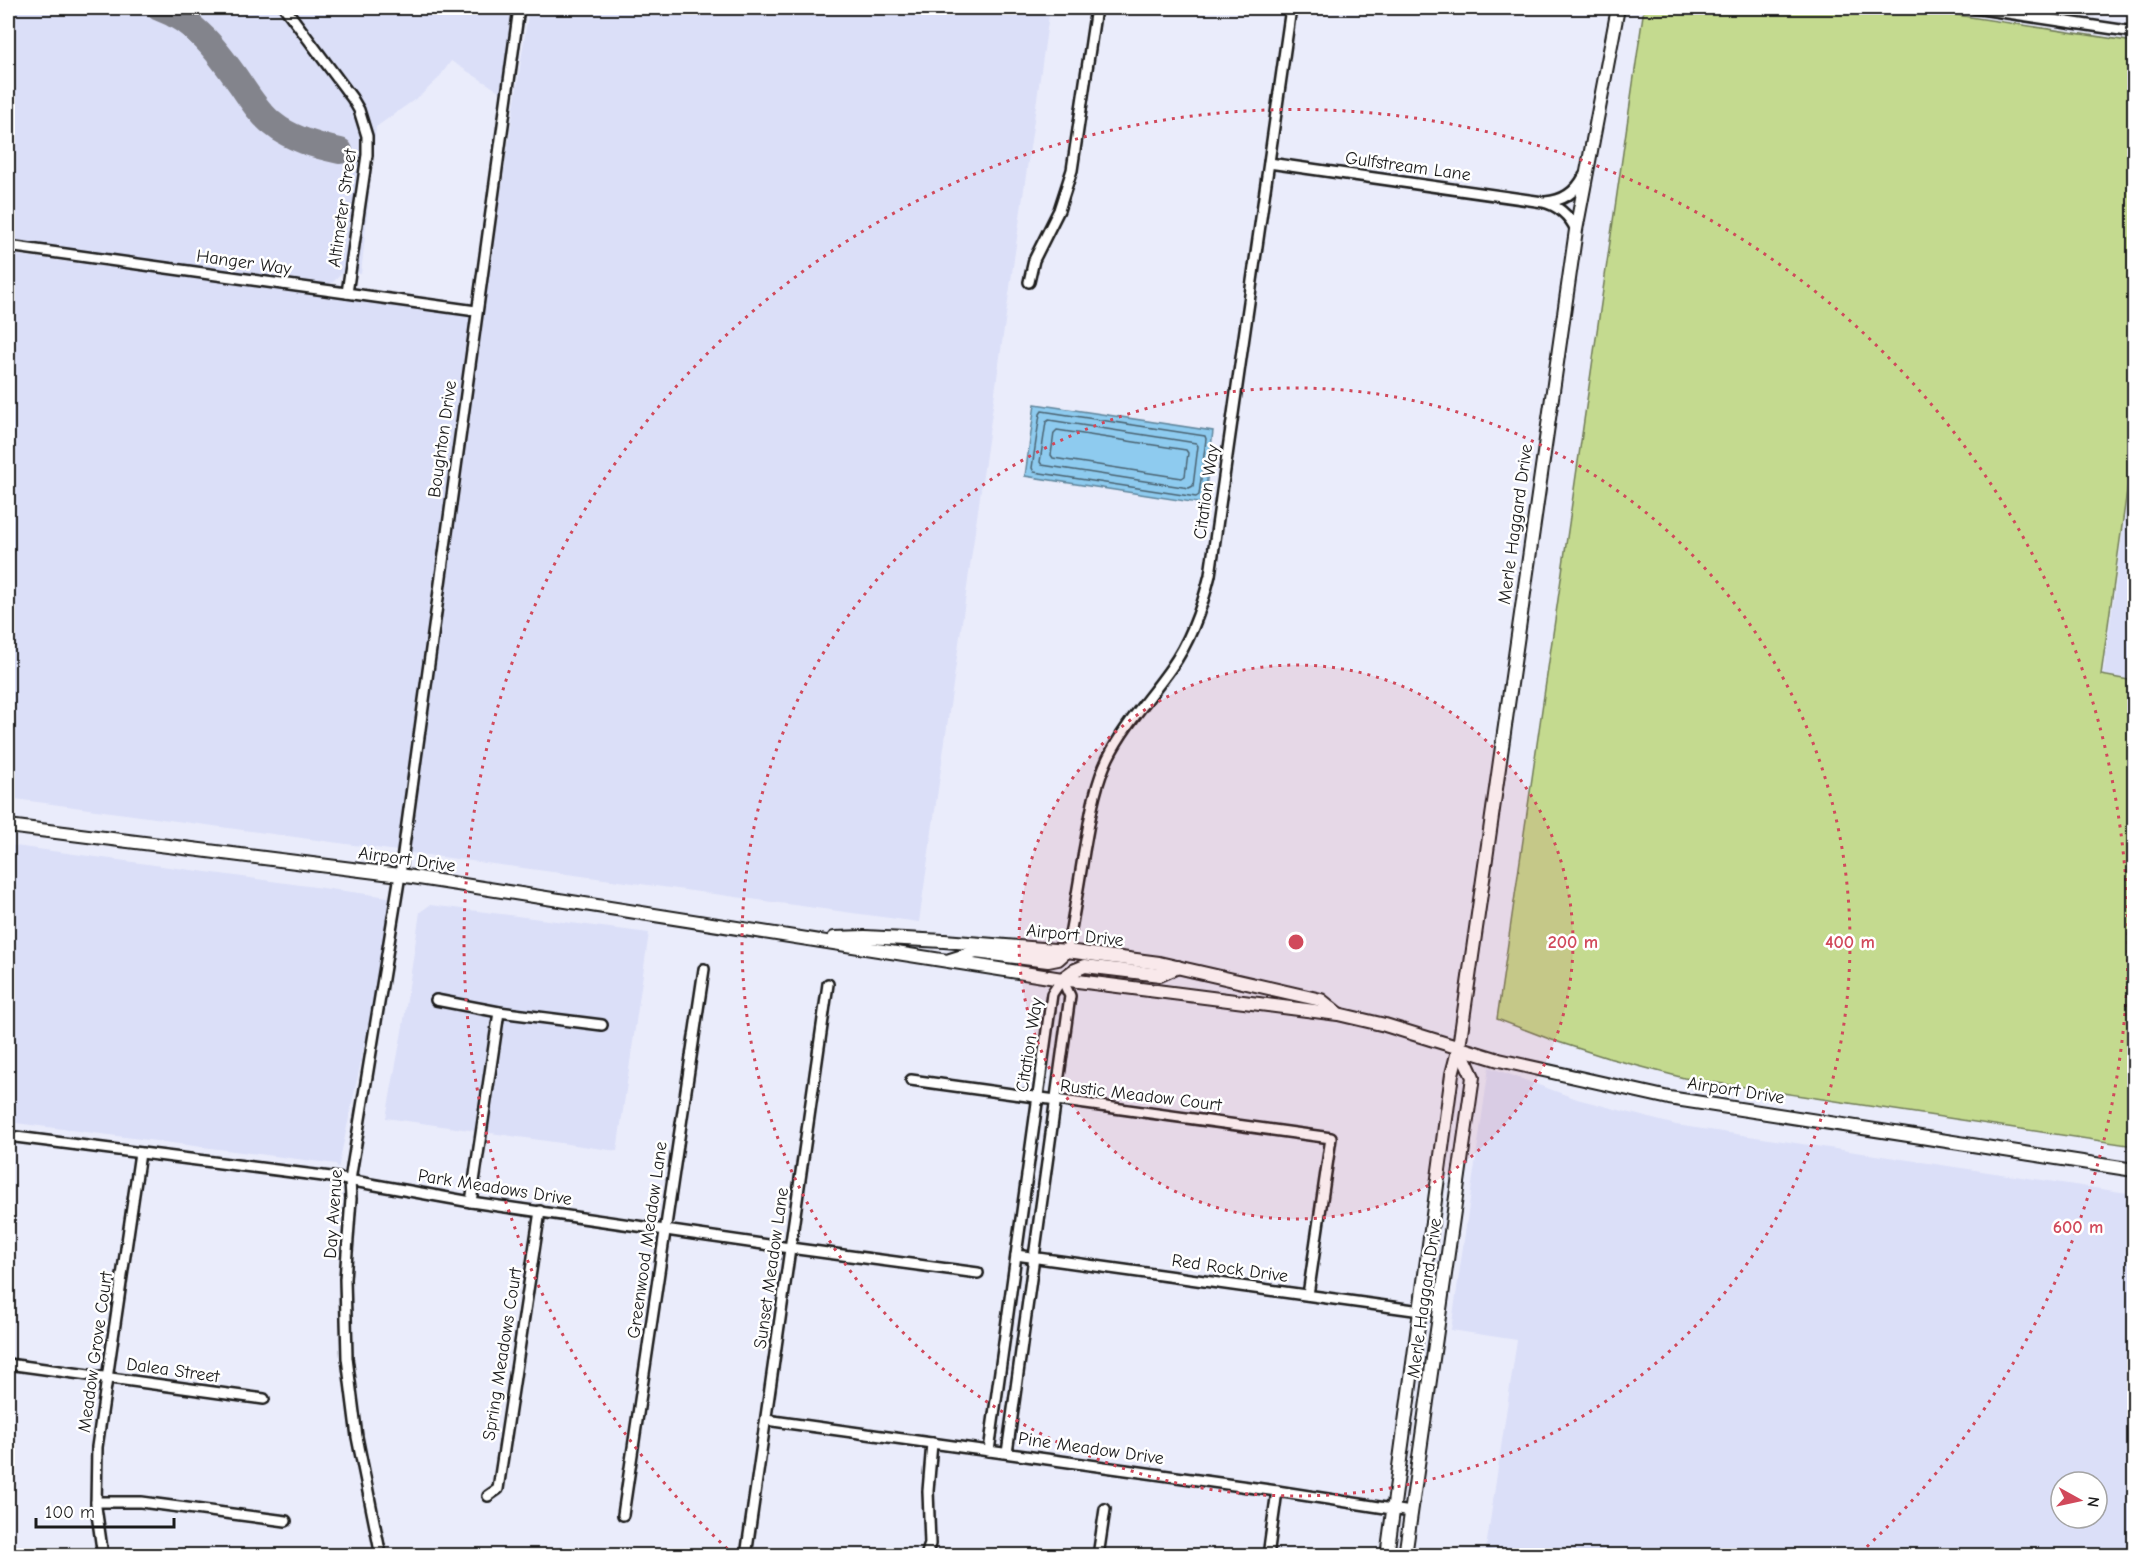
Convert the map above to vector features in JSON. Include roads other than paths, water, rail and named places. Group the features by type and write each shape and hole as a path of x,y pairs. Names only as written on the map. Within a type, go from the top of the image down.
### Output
{"main road":[{"name":"Merle Haggard Drive","path":"1387,1556 1451,1085 1459,1047 1576,230 1618,8"},
{"name":"Airport Drive","path":"8,826 400,875 1062,980 1338,1014 1385,1025 1499,1060 1670,1098 2134,1170"},
{"name":"Airport Drive","path":"799,938 876,938 1067,951 1178,967 1320,1000 1338,1014"},
{"path":"945,961 976,952 1048,961 1058,959 1067,951"},
{"path":"1062,980 1073,971 1085,966 1160,975 1178,967"},
{"name":"Merle Haggard Drive","path":"1405,1556 1473,1077 1459,1047"}],"street":[{"name":"Altimeter Street","path":"285,8 352,98 364,122 368,143 367,155 347,293"},
{"name":"Boughton Drive","path":"400,875 519,8"},
{"path":"1029,282 1034,260 1059,210 1072,170 1096,8"},
{"name":"Citation Way","path":"1067,951 1089,823 1102,773 1129,722 1180,654 1195,624 1206,592 1213,558 1291,8"},
{"path":"1974,8 2134,32"},
{"name":"Gulfstream Lane","path":"1269,162 1543,202 1556,201 1568,196 1582,182 1587,169"},
{"name":"Gulfstream Lane","path":"1543,202 1560,209 1576,230"},
{"name":"Hanger Way","path":"8,246 476,311"},
{"name":"Day Avenue","path":"381,1556 357,1437 347,1358 345,1279 351,1199 350,1180 400,875"},
{"name":"Greenwood Meadow Lane","path":"623,1515 704,969"},
{"name":"Citation Way","path":"989,1451 1052,994 1062,980 1070,996 1007,1453"},
{"name":"Sunset Meadow Lane","path":"746,1556 828,984"},
{"path":"436,1000 498,1012 602,1025"},
{"path":"471,1202 498,1012"},
{"name":"Rustic Meadow Court","path":"911,1080 1331,1138 1308,1295"},
{"name":"Park Meadows Drive","path":"8,1136 350,1180 471,1202 978,1273"},
{"name":"Meadow Grove Court","path":"104,1556 96,1502 98,1447 140,1153"},
{"name":"Spring Meadows Court","path":"488,1496 498,1489 540,1211"},
{"name":"Red Rock Drive","path":"1016,1255 1421,1311"},
{"name":"Dalea Street","path":"8,1364 264,1399"},
{"name":"Pine Meadow Drive","path":"766,1419 1411,1512"},
{"path":"926,1556 930,1544 928,1491 932,1443"},
{"path":"1268,1556 1277,1491"},
{"path":"96,1502 141,1502 286,1521"},
{"path":"1098,1556 1105,1509"}],"water":[{"path":"1035,404 1213,431 1204,504 1025,476"}]}
